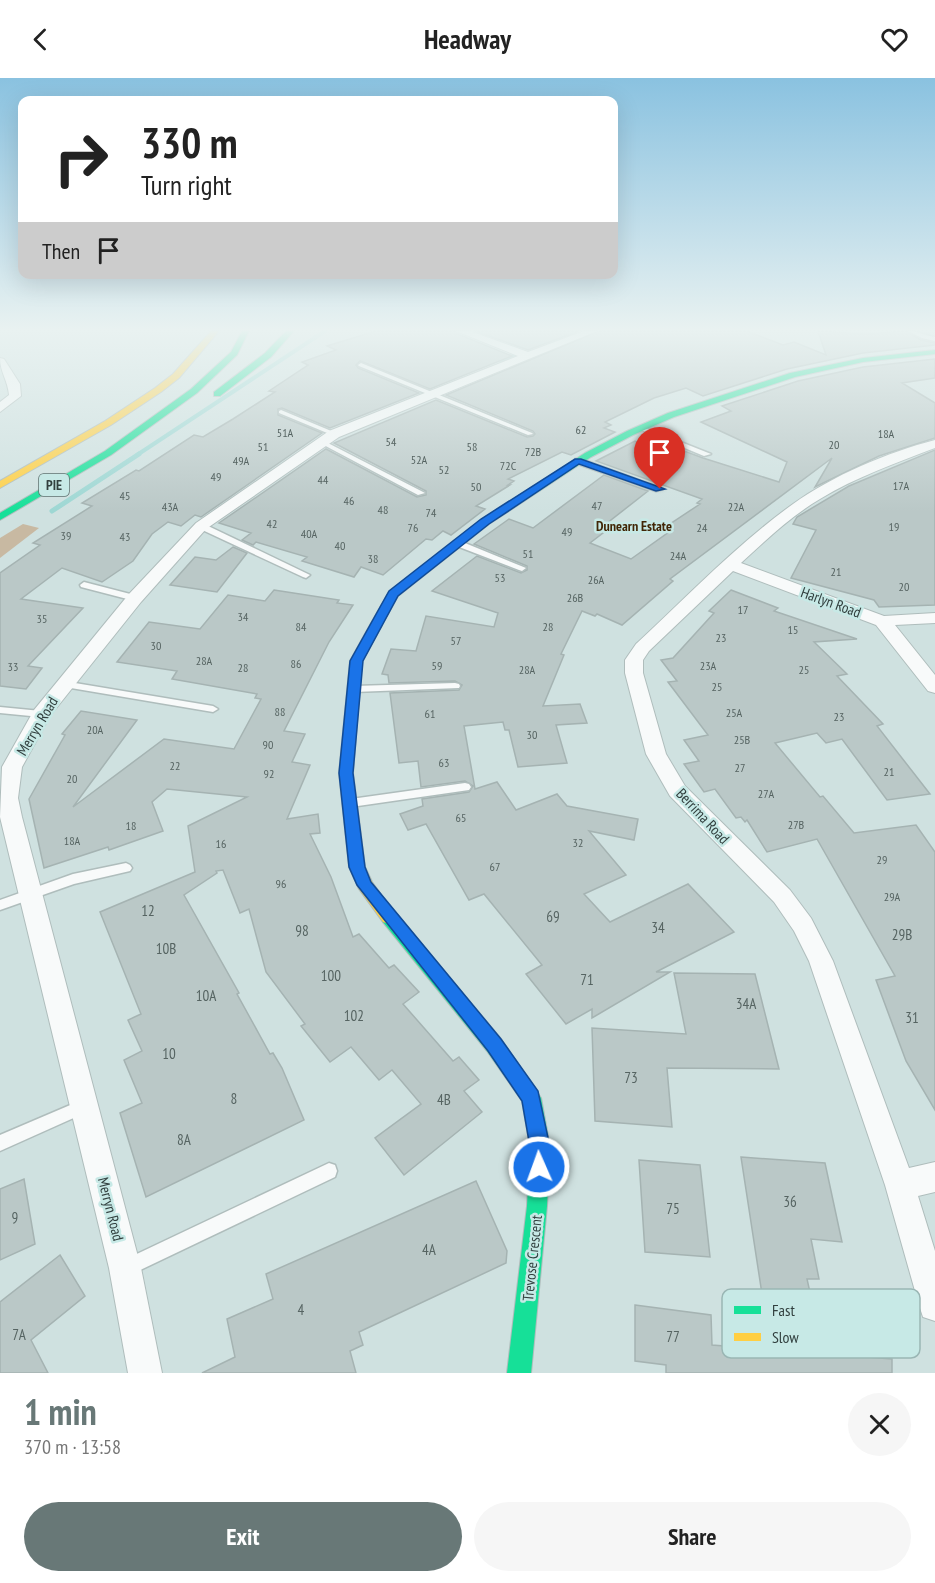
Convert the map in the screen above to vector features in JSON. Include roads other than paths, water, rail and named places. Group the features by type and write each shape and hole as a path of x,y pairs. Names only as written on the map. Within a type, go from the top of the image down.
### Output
{"main road":[{"path":"108,423 116,409 136,391"},
{"name":"PIE","path":"0,485 108,423 154,391"},
{"name":"PIE","path":"0,517 108,453 193,391"},
{"path":"207,402 221,391"},
{"name":"Trevose Crescent","path":"519,1373 537,1206 540,1147 531,1098 494,1045 365,885 357,867 346,773 356,661 393,594 485,522 578,461 641,428 742,391"},
{"path":"108,453 148,439 168,427"}],"street":[{"path":"0,408 15,396 15,391"},
{"name":"Merryn Road","path":"145,1373 125,1268 11,817 7,798 12,767 41,714 63,684 135,598 201,526 328,438 436,391"},
{"name":"Berrima Road","path":"935,444 838,484 799,507 642,648 634,660 634,673 656,754 677,791 782,896 803,925 821,961 900,1185 935,1305"},
{"name":"Harlyn Road","path":"731,566 882,621 935,618"},
{"path":"882,621 935,687"},
{"path":"900,1185 935,1177"}],"lane":[{"path":"428,391 530,434"},
{"path":"281,412 421,493"},
{"path":"641,428 707,454"},
{"path":"578,461 660,489"},
{"path":"201,526 306,575"},
{"path":"458,543 522,568"},
{"path":"84,585 135,598"},
{"path":"63,684 213,710"},
{"path":"354,689 455,686"},
{"path":"0,710 41,714"},
{"path":"348,803 465,787"},
{"path":"0,905 73,879 126,868"},
{"path":"0,1143 85,1106"},
{"path":"125,1268 329,1171"}],"waterway":[{"path":"137,455 233,391"},
{"path":"52,511 139,454"}],"district":[{"name":"Dunearn Estate","path":"634,526"}]}
